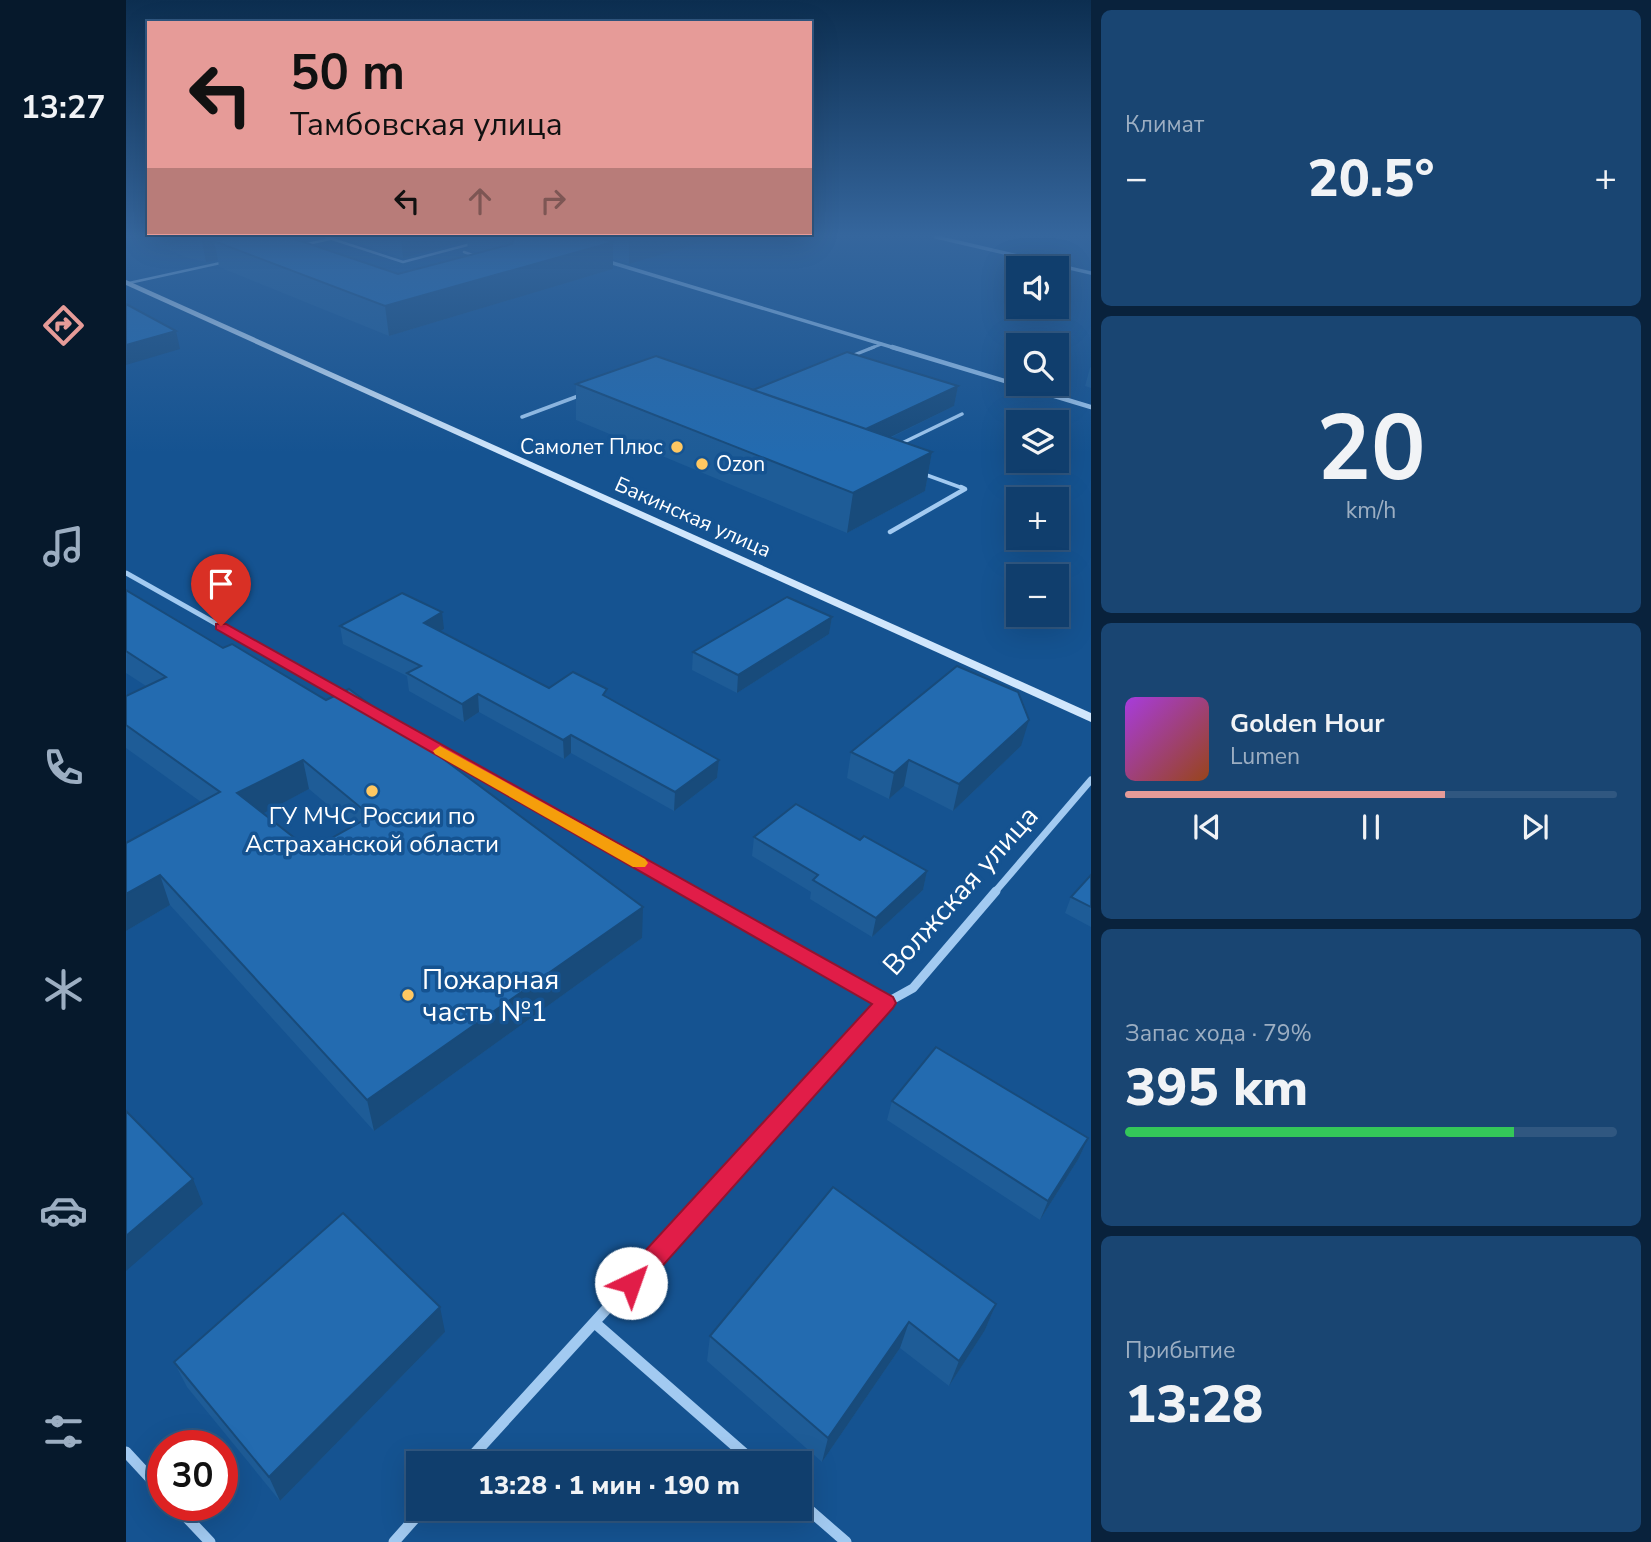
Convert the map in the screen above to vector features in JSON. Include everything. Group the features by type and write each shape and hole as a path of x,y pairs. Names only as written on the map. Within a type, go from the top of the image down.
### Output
{"main road":[{"name":"Бакинская улица","path":"188,309 1091,718"}],"street":[{"path":"765,309 1091,407"},
{"path":"126,573 355,702"},
{"path":"391,723 886,1003"},
{"name":"Волжская улица","path":"477,1451 886,1003 913,988 1091,780"},
{"path":"595,1323 741,1451"},
{"path":"126,1452 147,1475"},
{"path":"812,1512 846,1542"},
{"path":"190,1521 210,1542"},
{"path":"394,1542 413,1521"}],"lane":[{"path":"844,359 882,344"},
{"path":"522,417 583,395"},
{"path":"900,444 962,414"},
{"path":"890,531 965,489 914,471"}],"building":[{"path":"126,309 135,309 176,331 126,345"},
{"path":"847,352 958,386 866,429 753,390"},
{"path":"656,356 932,452 853,493 576,384"},
{"path":"126,590 223,648 232,644 326,700 349,689 643,907 367,1100 160,875 126,894 126,843 220,792 126,725 126,696 166,677 126,651","holes":["303,760 371,816 310,850 237,793"]},
{"path":"402,593 442,612 424,623 549,688 573,672 607,689 603,695 719,760 675,792 571,735 563,740 478,694 462,704 407,673 421,666 340,626"},
{"path":"787,597 832,617 738,675 693,652"},
{"path":"957,666 1018,692 1029,720 959,784 909,760 894,773 851,752"},
{"path":"796,804 860,840 864,836 927,871 876,918 813,880 818,875 754,837"},
{"path":"1091,875 1091,907 1071,897"},
{"path":"936,1047 1088,1138 1048,1201 892,1101"},
{"path":"126,1111 193,1179 126,1236"},
{"path":"833,1187 996,1304 959,1361 909,1322 828,1438 710,1336"},
{"path":"343,1213 440,1307 269,1477 238,1439 238,1430 230,1430 174,1362"}],"slow traffic":[{"path":"440,751 639,863"}],"place":[{"name":"Самолет Плюс","path":"677,447"},
{"name":"Ozon","path":"702,464"},
{"name":"ГУ МЧС России по Астраханской области","path":"372,791"},
{"name":"Пожарная часть №1","path":"408,995"}],"route":[{"path":"221,626 886,1003 631,1283"}]}
